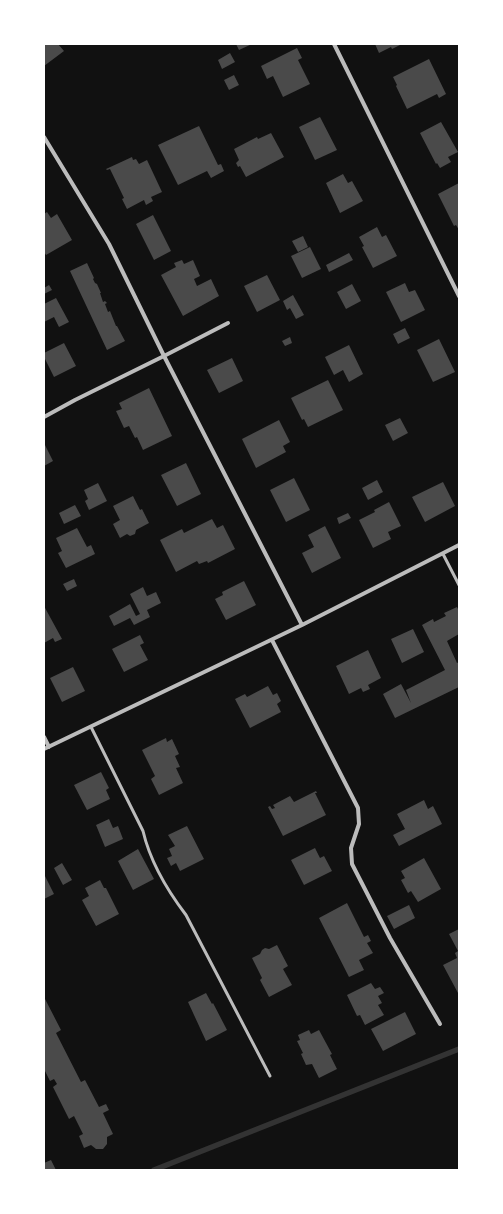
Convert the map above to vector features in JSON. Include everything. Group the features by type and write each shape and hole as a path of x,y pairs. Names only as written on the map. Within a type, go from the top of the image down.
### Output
{"street":[{"path":"334,44 459,296"},
{"path":"44,137 109,244 164,356 302,625"},
{"path":"44,417 228,322"},
{"path":"44,749 272,640 459,545"},
{"path":"272,640 358,808 359,824 352,848 352,864 390,938 440,1024"},
{"path":"44,738 49,747"}],"lane":[{"path":"443,554 459,585"},
{"path":"91,727 143,831 147,848 172,897 186,915 270,1076"}],"building":[{"path":"44,44 58,44 64,51 44,66"},
{"path":"236,44 252,44 239,50"},
{"path":"375,44 402,44 392,49 391,47 379,53"},
{"path":"297,48 302,58 298,60 310,84 283,97 273,76 267,79 261,66"},
{"path":"230,53 235,62 222,69 218,60"},
{"path":"429,59 446,94 439,98 437,94 407,109 393,77"},
{"path":"234,75 239,85 229,90 224,80"},
{"path":"320,117 337,150 315,160 299,127"},
{"path":"441,122 458,152 448,157 451,162 440,168 437,163 436,164 420,133"},
{"path":"199,126 218,165 221,164 224,171 211,178 207,171 178,185 158,145"},
{"path":"271,133 284,157 246,177 240,166 238,167 236,163 239,160 234,149 257,137 258,139"},
{"path":"132,157 133,160 136,159 139,164 147,160 162,192 151,197 153,201 146,205 144,200 127,209 122,199 124,198 110,169 106,169"},
{"path":"343,174 348,183 352,181 363,201 340,213 326,183"},
{"path":"459,183 459,230 456,225 454,226 438,194"},
{"path":"47,212 51,218 57,214 72,240 46,255 44,252 44,214"},
{"path":"153,215 171,251 154,260 136,224"},
{"path":"377,227 382,237 386,235 397,256 373,268 362,247 364,246 359,237"},
{"path":"303,236 308,247 298,252 292,241"},
{"path":"310,247 321,269 302,278 291,256"},
{"path":"349,253 353,260 329,272 326,265"},
{"path":"182,260 184,264 193,260 200,276 194,279 197,286 211,279 219,296 183,316 161,275 176,267 174,263"},
{"path":"87,263 94,278 93,279 101,293 103,302 105,301 107,303 105,304 108,312 110,311 116,326 125,341 107,350 70,271"},
{"path":"267,275 280,300 257,312 244,286"},
{"path":"405,283 409,292 415,290 425,310 401,322 386,292"},
{"path":"352,284 361,301 346,309 337,292"},
{"path":"49,285 52,290 44,294 44,288"},
{"path":"293,295 304,315 296,319 290,308 287,310 283,301"},
{"path":"56,298 69,322 59,327 54,317 44,322 44,304"},
{"path":"405,328 410,338 398,344 393,334"},
{"path":"290,337 292,343 285,346 282,341"},
{"path":"439,339 455,372 433,382 417,350"},
{"path":"64,343 76,366 54,377 44,357 44,353"},
{"path":"349,345 363,374 349,382 343,370 334,375 325,357"},
{"path":"232,358 243,381 219,393 207,370"},
{"path":"328,380 343,410 308,427 304,419 302,420 291,398"},
{"path":"149,388 172,436 143,450 137,437 135,438 129,426 124,428 116,411 122,409 119,403"},
{"path":"400,418 408,433 393,441 385,425"},
{"path":"279,420 290,442 283,446 286,452 256,468 242,439"},
{"path":"44,443 53,461 44,466"},
{"path":"186,463 201,494 177,506 161,475"},
{"path":"294,478 310,510 286,522 270,490"},
{"path":"377,480 383,492 368,500 362,488"},
{"path":"443,482 455,506 425,522 412,497"},
{"path":"98,483 107,501 89,510 85,501 88,499 84,490"},
{"path":"133,496 149,523 136,530 135,534 130,536 127,534 120,538 113,524 120,520 113,506"},
{"path":"389,502 401,526 388,532 391,539 373,548 359,520 375,512 374,510"},
{"path":"75,505 81,516 64,524 59,513"},
{"path":"348,513 351,518 339,524 337,518"},
{"path":"212,519 217,528 223,525 235,549 208,563 207,561 199,564 197,561 176,572 160,540 182,529 184,533"},
{"path":"325,526 341,558 312,573 302,553 314,547 308,535"},
{"path":"77,528 87,547 91,545 95,554 66,568 58,553 62,551 56,538"},
{"path":"74,579 77,586 67,591 63,584"},
{"path":"244,581 256,605 226,620 215,599 223,595 222,592"},
{"path":"143,587 147,596 156,592 161,603 147,610 150,617 134,625 130,618 114,626 109,616 130,604 136,616 140,614 130,594"},
{"path":"44,606 62,639 55,642 53,638 44,643"},
{"path":"457,607 459,611 459,634 447,641 457,663 459,662 459,687 395,718 383,694 401,684 411,703 406,690 445,670 422,625 433,619 434,622 446,616 444,613"},
{"path":"413,629 424,652 402,663 391,639"},
{"path":"140,635 144,643 140,645 148,660 124,672 112,649"},
{"path":"368,650 381,678 368,685 370,689 363,692 361,688 349,694 336,666"},
{"path":"73,667 85,691 62,702 50,678"},
{"path":"268,686 273,695 277,693 281,701 277,704 281,712 250,728 235,699 245,694 247,697"},
{"path":"166,738 167,742 172,739 179,754 175,756 180,767 176,768 183,783 159,795 151,779 155,776 142,750"},
{"path":"101,772 109,788 106,790 110,799 87,810 74,785"},
{"path":"316,791 317,793 315,793 326,815 283,836 268,807 270,806 272,809 275,808 273,805 290,796 294,802"},
{"path":"424,800 428,809 433,806 442,824 399,846 393,835 405,829 397,814"},
{"path":"109,819 113,828 118,826 123,839 105,847 96,825"},
{"path":"187,826 204,859 180,871 176,863 171,866 167,858 172,856 169,849 175,846 168,835"},
{"path":"315,848 320,858 324,856 332,871 304,885 291,860"},
{"path":"138,849 154,879 133,890 118,861"},
{"path":"424,858 441,889 418,902 411,891 408,893 401,880 405,878 401,871"},
{"path":"62,863 72,880 63,885 54,868"},
{"path":"44,874 54,894 44,899"},
{"path":"100,880 104,888 106,888 119,914 96,926 82,900 89,896 85,888"},
{"path":"347,903 364,937 368,935 371,941 367,943 373,953 359,960 364,970 349,977 319,918"},
{"path":"409,905 415,918 394,929 387,916"},
{"path":"459,929 458,993 443,965 457,958 455,953 458,951 449,934"},
{"path":"277,945 288,966 283,969 292,985 269,997 260,980 262,978 252,958 260,954 265,948 269,949"},
{"path":"371,983 375,989 380,987 384,993 378,996 382,1003 378,1005 384,1015 365,1025 360,1015 357,1016 347,995"},
{"path":"206,993 227,1030 206,1041 188,1002"},
{"path":"44,997 61,1030 56,1033 81,1082 85,1080 99,1107 106,1104 109,1110 103,1113 113,1134 107,1137 107,1144 103,1149 96,1149 91,1145 84,1148 79,1136 83,1134 74,1116 69,1119 53,1087 57,1084 54,1079 50,1081 44,1069"},
{"path":"405,1012 416,1034 383,1051 371,1029"},
{"path":"309,1030 311,1034 319,1030 332,1054 330,1055 337,1069 319,1078 312,1064 306,1065 301,1054 303,1053 297,1041 300,1040 298,1035"},
{"path":"51,1160 56,1170 44,1170 44,1163"}],"waterway":[{"path":"154,1170 459,1049"}]}
